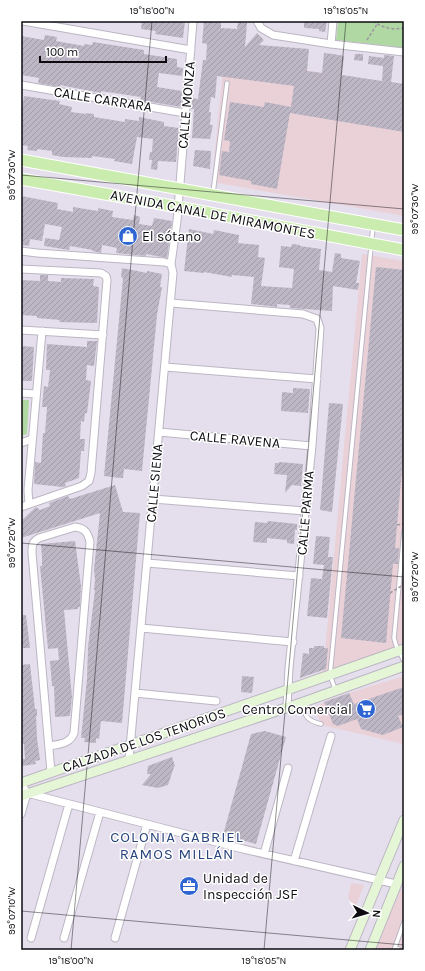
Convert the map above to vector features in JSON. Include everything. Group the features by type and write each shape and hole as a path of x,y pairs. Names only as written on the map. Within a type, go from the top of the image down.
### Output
{"main road":[{"name":"AVENIDA CANAL DE MIRAMONTES","path":"21,160 404,230"},
{"name":"AVENIDA CANAL DE MIRAMONTES","path":"21,179 404,250"}],"street":[{"path":"23,21 191,50"},
{"name":"CALLE MONZA","path":"178,207 193,21"},
{"path":"257,21 262,28 273,35 331,44 404,52"},
{"path":"331,44 333,21"},
{"name":"CALLE CARRARA","path":"21,85 186,113"},
{"name":"CALLE SIENA","path":"129,759 173,273 171,264 178,207"},
{"path":"21,251 164,262 171,264"},
{"path":"21,269 101,273 106,276 107,280 91,473 89,481 82,486 21,507"},
{"name":"CALLE PARMA","path":"170,303 303,314 317,319 320,328 321,334 312,446 287,707"},
{"path":"21,330 103,335"},
{"path":"29,504 28,490 42,331"},
{"path":"165,367 317,379"},
{"path":"21,393 36,394"},
{"name":"CALLE RAVENA","path":"159,432 312,446"},
{"path":"21,443 32,439"},
{"path":"152,499 306,511"},
{"path":"49,746 69,741 74,733 90,542 89,535 85,530 75,527 38,538 32,544 51,772"},
{"path":"147,563 299,576"},
{"path":"141,628 293,642"},
{"name":"CALZADA DE LOS TENORIOS","path":"21,783 401,650"},
{"name":"CALZADA DE LOS TENORIOS","path":"24,795 302,703 404,666"},
{"path":"135,693 216,701"},
{"path":"258,700 264,715"},
{"path":"294,861 330,736"},
{"path":"102,755 102,768"},
{"path":"264,854 288,768"},
{"path":"21,783 24,795 21,814"},
{"path":"24,795 69,804 264,854 398,885"},
{"path":"31,938 69,804"},
{"path":"64,938 100,812"},
{"path":"350,950 404,820"},
{"path":"115,938 147,824"},
{"path":"370,950 398,885 404,866"}],"lane":[{"path":"212,195 227,83"},
{"path":"336,690 330,675 374,225"},
{"path":"404,531 394,638 401,650 404,661"},
{"path":"302,703 306,717 313,722 321,724"},
{"path":"401,950 394,949 404,922"}],"path":[{"path":"373,21 391,29 404,28"},
{"path":"362,48 378,21"},
{"path":"397,525 404,524"},
{"path":"390,593 403,585"}],"shaded area":[{"path":"224,59 404,84 404,216 212,182"},
{"path":"362,254 404,261 404,644 323,673"},
{"name":"Centro Comercial","path":"404,676 404,744 321,725 315,707 349,693"},
{"path":"351,883 364,885 356,906 350,904 351,900 348,899"},
{"path":"400,889 404,890 404,950 376,950"}],"green space":[{"path":"338,21 404,21 404,48 336,40"},
{"path":"21,400 29,400 27,434 21,436"}],"building":[{"path":"142,21 185,21 183,38 155,34 156,31 141,29"},
{"path":"204,21 221,22 221,28 237,29 238,22 247,23 245,47 257,33 264,40 259,45 309,49 307,71 322,73 324,53 333,54 344,56 342,75 382,81 383,66 368,64 369,56 384,58 384,55 394,56 391,82 404,84 404,132 290,113 294,86 217,76 215,98 211,97 209,112 211,112 210,125 213,125 210,139 192,138 194,109 191,109 192,98 198,99 203,60 206,60 207,44 202,43"},
{"path":"304,21 327,21 325,32 319,31 319,29 304,28"},
{"path":"45,35 57,37 56,41 67,43 84,46 84,44 92,45 93,42 144,50 144,54 177,59 177,67 183,68 182,76 159,73 157,87 182,91 181,107 140,100 141,97 101,91 101,93 60,85 60,87 38,83 39,78 21,75 21,36 44,40"},
{"path":"355,54 363,54 363,61 354,60"},
{"path":"24,96 60,101 59,104 72,107 71,112 94,114 94,117 125,122 125,119 139,121 139,117 164,122 164,126 179,128 176,162 158,161 157,170 151,169 152,160 149,160 150,152 152,152 153,139 137,137 132,164 114,161 115,159 92,156 92,158 63,157 52,155 52,151 37,149 37,151 27,150 28,146 21,145 21,115"},
{"path":"230,102 264,107 265,102 291,107 277,189 251,184 251,181 219,175 222,151 229,152 230,141 224,140"},
{"path":"195,150 211,151 210,169 193,166"},
{"path":"21,196 58,203 57,209 73,212 73,207 98,211 98,208 113,211 112,217 133,220 134,215 140,217 139,224 152,226 154,218 172,221 167,258 146,254 146,256 116,253 117,248 102,245 101,253 70,246 69,250 44,246 45,238 59,240 62,227 45,224 42,241 30,239 29,246 23,245 23,241 21,241"},
{"path":"189,229 213,234 214,230 239,235 238,243 259,245 258,257 265,258 261,286 292,288 294,269 279,267 281,246 291,247 292,244 321,249 319,270 332,272 335,253 341,254 341,258 360,261 356,283 359,283 358,290 333,286 332,311 290,308 290,305 277,304 277,307 251,304 254,277 232,275 232,277 204,272 184,271"},
{"path":"376,267 404,270 404,447 395,548 399,548 398,564 393,564 386,643 341,638"},
{"path":"122,268 147,273 147,271 162,274 160,287 162,287 157,315 142,471 124,469 123,478 120,478 104,476 123,278 121,277"},
{"path":"40,275 48,275 48,281 61,282 61,278 94,279 93,286 99,287 97,323 59,322 60,320 21,315 21,280 40,281"},
{"path":"87,341 97,341 94,366 87,365 86,380 91,381 87,413 85,413 84,422 81,421 80,439 85,439 84,451 81,451 79,478 65,483 66,486 63,487 34,484 35,462 41,463 43,433 45,433 47,407 42,407 44,386 48,387 50,370 46,370 47,344 87,347"},
{"path":"21,346 34,347 32,381 21,381"},
{"path":"293,388 310,389 308,413 281,411 282,392 293,393"},
{"path":"329,403 343,404 332,512 320,510"},
{"path":"275,463 303,464 301,486 292,485 285,493 287,475 274,474"},
{"path":"115,485 123,512 140,513 122,723 101,721 99,739 96,738 96,743 84,742 85,738 81,738 87,679 88,647 95,590 94,569 100,513 21,538 21,521 36,507 40,510 50,506 49,503 68,496 70,499"},
{"path":"268,521 297,524 294,544 287,543 287,540 267,538 267,543 253,542 255,522 267,523"},
{"path":"316,536 330,537 328,557 333,557 327,618 307,616 311,578 322,579 324,565 313,564"},
{"path":"75,541 81,586 80,607 78,607 78,609 64,610 72,697 70,716 55,717 54,686 52,686 50,661 59,660 58,648 48,649 40,566 42,566 41,544"},
{"path":"21,615 26,615 30,648 21,648"},
{"path":"314,646 324,646 324,648 328,648 326,669 300,678 303,653 309,654 309,648 314,648"},
{"path":"30,664 35,709 37,709 37,738 40,760 35,761 36,764 22,766 22,759 25,759 24,744 22,744 21,737 23,737 21,724 21,665"},
{"path":"242,676 254,677 252,693 241,692"},
{"name":"Centro Comercial","path":"404,687 404,714 398,716 403,727 383,735 361,729 357,719 338,726 333,724 324,702 349,693 354,704"},
{"path":"265,731 286,737 256,844 223,835 251,734"},
{"path":"172,757 175,766 168,785 158,788 142,785 151,774 147,774 148,766"}],"place":[{"name":"El sótano","path":"128,236"},
{"name":"Centro Comercial","path":"366,709"},
{"name":"Unidad de Inspección JSF","path":"189,886"}],"district":[{"name":"COLONIA GABRIEL RAMOS MILLÁN","path":"177,846"}]}
